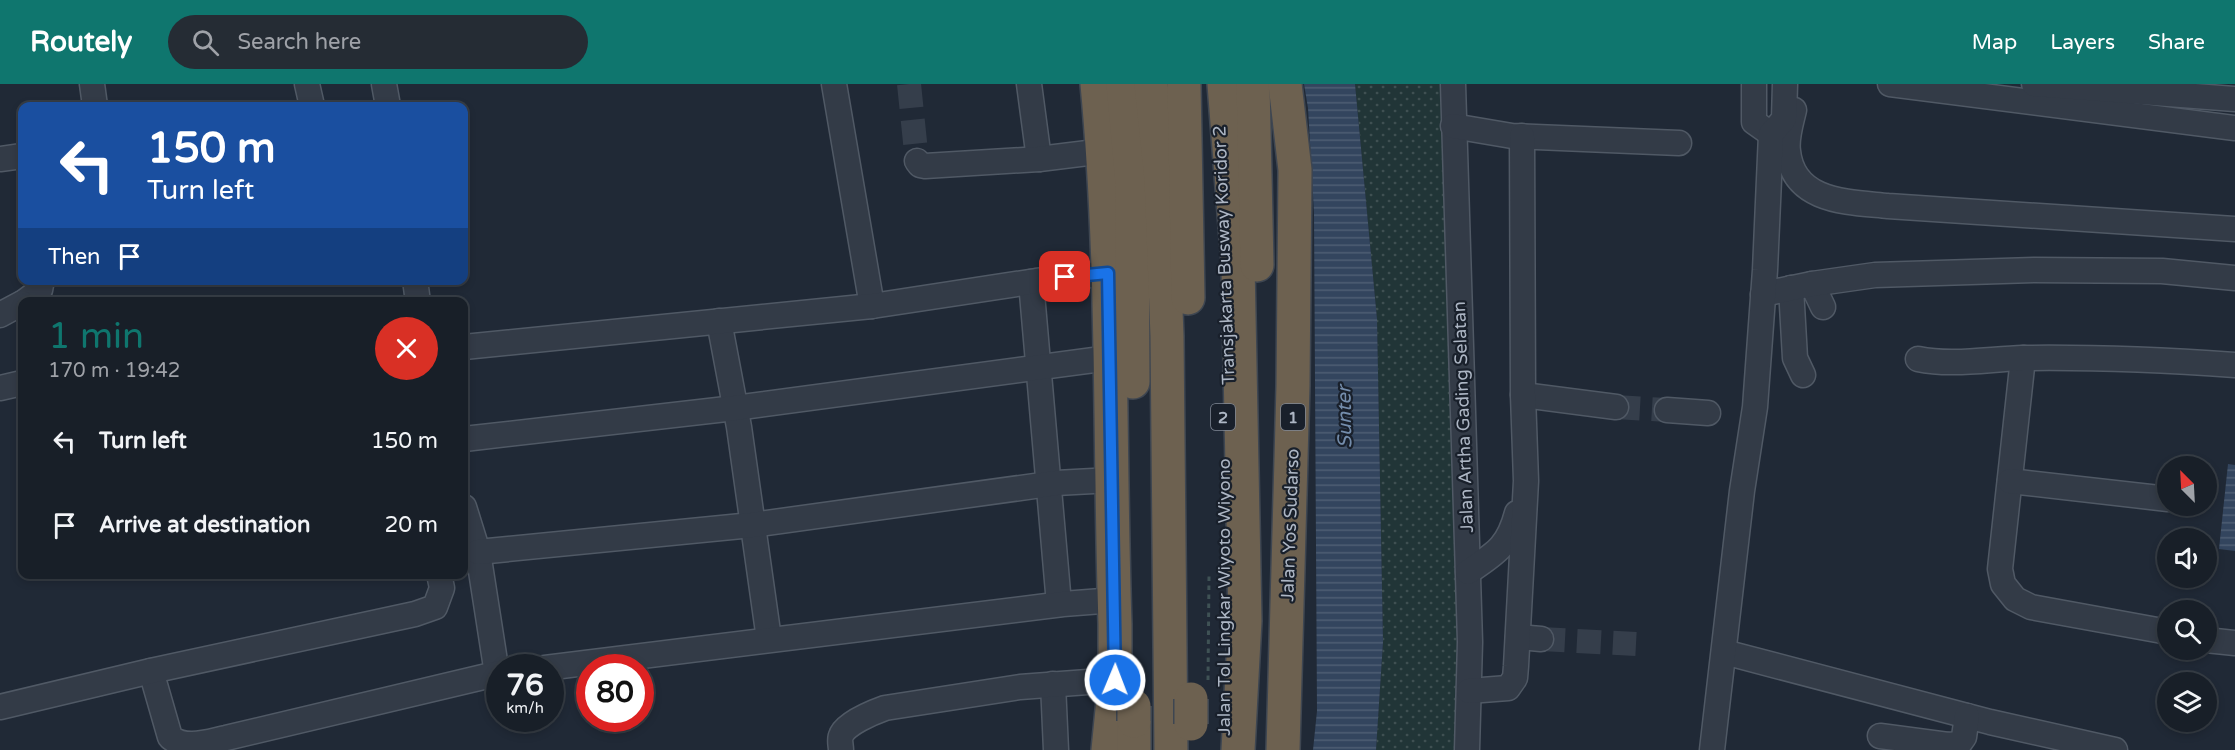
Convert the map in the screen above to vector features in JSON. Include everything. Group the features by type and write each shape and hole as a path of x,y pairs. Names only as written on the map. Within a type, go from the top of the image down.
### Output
{"highway":[{"path":"1097,84 1104,151 1115,600 1115,680 1108,750"},
{"path":"1123,84 1132,183 1134,750"},
{"path":"1150,84 1161,179 1167,336"},
{"path":"1158,84 1158,125 1167,203 1170,750"},
{"name":"Jalan Tol Lingkar Wiyoto Wiyono","path":"1184,84 1189,330 1192,750"},
{"name":"Jalan Tol Lingkar Wiyoto Wiyono","path":"1208,84 1224,430 1226,750"},
{"path":"1224,84 1238,288 1245,621 1238,750"},
{"path":"1253,84 1257,223 1256,750"},
{"name":"Jalan Yos Sudarso","path":"1283,750 1293,386 1295,181 1285,84"}],"street":[{"path":"92,84 94,102"},
{"path":"307,84 311,102"},
{"path":"384,84 387,102"},
{"path":"834,84 873,306"},
{"path":"1029,84 1039,159"},
{"path":"1168,84 1173,180 1180,750"},
{"name":"Transjakarta Busway Koridor 2","path":"1217,84 1230,415 1232,541 1226,750"},
{"name":"Jalan Artha Gading Selatan","path":"1454,84 1470,642 1467,750"},
{"path":"1754,84 1754,122 1771,134"},
{"path":"1712,750 1742,491 1755,407 1771,134 1784,118 1785,84"},
{"path":"1795,84 1795,105 1788,151 1793,170 1806,187 1833,200 1888,206 2235,230"},
{"path":"1890,84 2235,128"},
{"path":"2034,84 2235,99"},
{"path":"1454,126 1522,136 1679,143"},
{"path":"1469,691 1508,688 1513,683 1529,638 1523,395 1522,136"},
{"path":"917,161 920,165 925,166 1039,159 1104,151"},
{"path":"0,159 18,157"},
{"path":"1763,294 1875,275 2034,270 2162,271 2235,278"},
{"path":"468,347 873,306 1108,273"},
{"path":"1031,282 1038,367 1052,483 1059,604"},
{"path":"30,297 40,290 41,285"},
{"path":"1801,286 1823,307"},
{"path":"1801,286 1795,358 1803,375"},
{"path":"0,315 18,305"},
{"path":"719,321 735,408 769,639"},
{"path":"468,439 735,408 1109,358"},
{"path":"2023,358 2002,537 2000,569 2003,584 2015,599 2031,607 2157,630"},
{"path":"1917,359 1932,362 2023,358 2140,359 2235,365"},
{"path":"0,388 18,384"},
{"path":"1523,395 1616,407"},
{"path":"1667,410 1708,412"},
{"path":"478,552 752,525 1052,483 1112,480"},
{"path":"2010,481 2157,498"},
{"path":"1468,572 1501,548 1512,534 1526,482"},
{"path":"468,520 478,552 495,654"},
{"path":"0,707 151,670 415,614 435,607 442,588 440,579"},
{"path":"564,666 1059,604 1115,600"},
{"path":"2217,641 2235,643"},
{"path":"1724,652 1967,717 2115,750"},
{"path":"151,670 170,737 176,744 185,746 486,676"},
{"path":"841,750 840,736 844,730 885,708 1020,687 1115,680"},
{"path":"1053,684 1056,750"},
{"path":"1880,736 1948,745 1959,744 1964,737 1967,717"}],"path":[{"path":"1208,688 1209,576"}],"green space":[{"path":"1355,84 1453,84 1467,750 1376,750 1383,642 1377,319"}],"water":[{"name":"Sunter","path":"1304,84 1355,84 1377,319 1383,642 1376,750 1313,750 1317,711 1314,213 1308,108"},
{"path":"2228,464 2235,465 2235,551 2219,549"}],"tunnel":[{"path":"909,84 917,161"},
{"path":"1616,407 1667,410"},
{"path":"1541,639 1636,644"}],"route":[{"path":"1065,277 1108,273 1115,680"}]}
